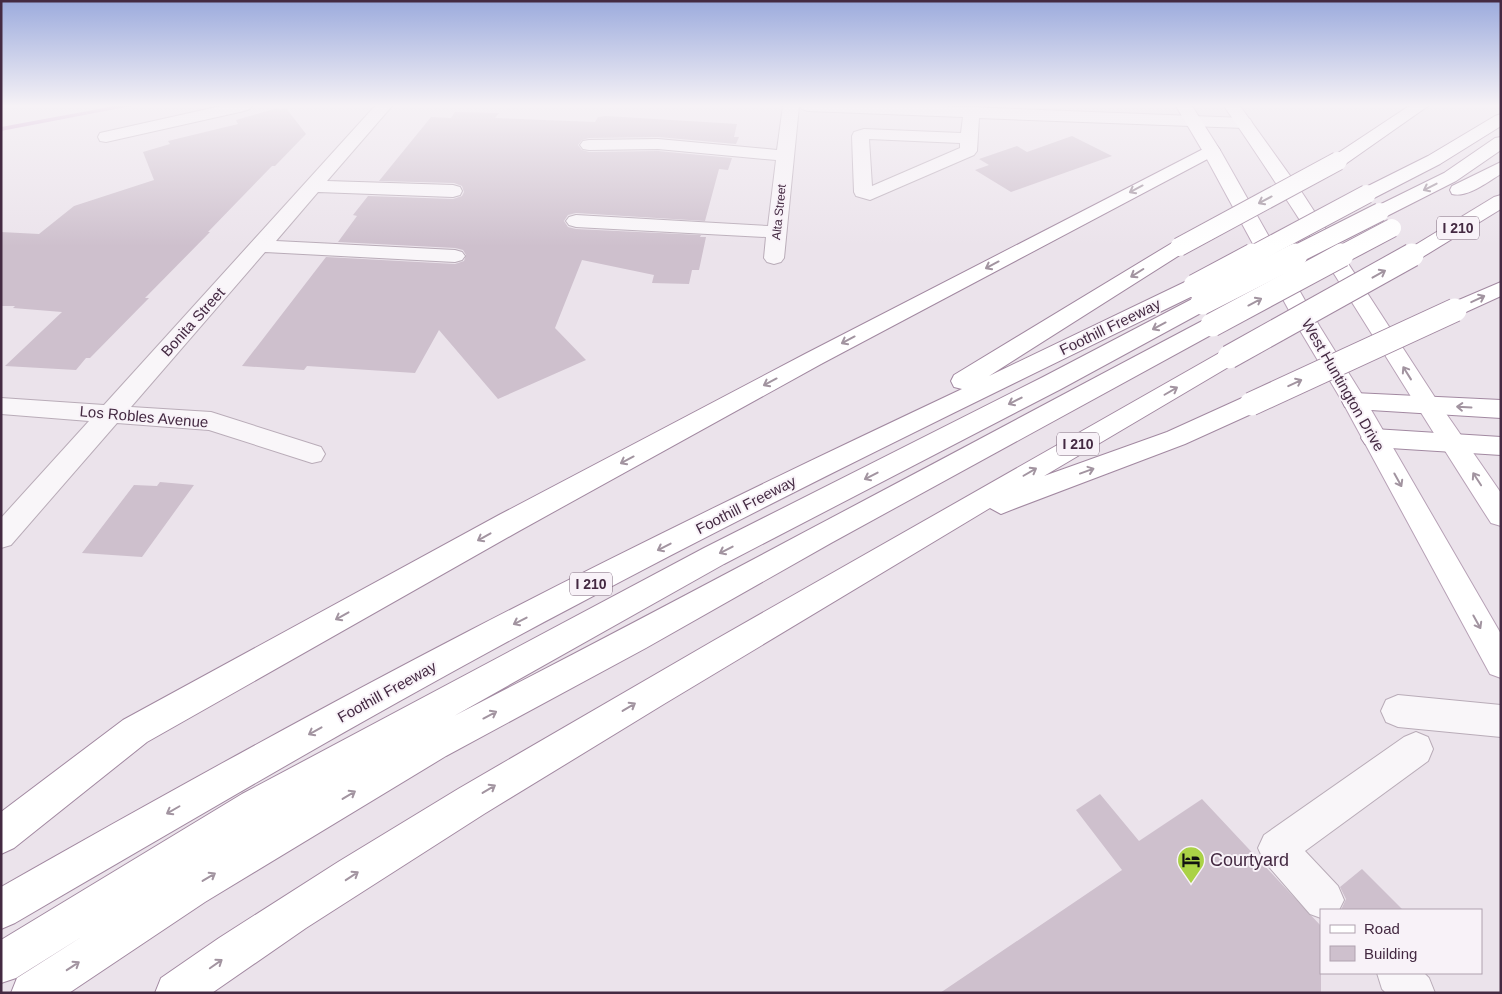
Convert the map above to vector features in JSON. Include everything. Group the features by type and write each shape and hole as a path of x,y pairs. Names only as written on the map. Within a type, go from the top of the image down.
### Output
{"main road":[{"path":"1,835 135,731 501,528 813,359 1205,152"},
{"name":"West Huntington Drive","path":"1211,152 1309,327 1354,401 1501,664"},
{"path":"1265,152 1292,191 1427,405 1501,515"},
{"path":"837,459 1179,247 1350,152"},
{"name":"Foothill Freeway","path":"1,909 218,784 481,640 837,459 1203,304 1367,194 1446,152"},
{"path":"1399,218 1450,176 1485,152"},
{"path":"1,963 281,793 714,556 1203,304 1399,218 1501,167"},
{"name":"I 210","path":"176,993 231,953 457,809 927,531 1229,357 1414,254 1501,201"},
{"path":"927,531 1176,438 1501,288"},
{"path":"32,993 190,888 434,744 635,638 822,535 1203,304"},
{"path":"1354,401 1501,409"},
{"path":"1374,438 1501,446"}],"street":[{"name":"Bonita Street","path":"1,537 313,186 340,152"},
{"path":"747,152 785,156"},
{"name":"Alta Street","path":"774,258 785,152"},
{"path":"861,152 864,192 870,194 965,152"},
{"path":"313,186 453,191"},
{"path":"576,221 777,232"},
{"path":"260,246 455,256"},
{"name":"Los Robles Avenue","path":"1,406 211,421 312,454"},
{"path":"1398,711 1501,721"},
{"path":"1324,900 1277,848 1416,749"}],"building":[{"path":"143,152 288,152 275,166 272,166 145,298 149,298 90,358 86,358 76,370 5,366 62,312 1,306 1,232 39,234 74,206 154,180"},
{"path":"402,152 673,152 732,158 728,170 719,169 705,221 576,213 568,215 564,221 568,227 576,229 701,235 700,237 706,237 699,270 692,270 689,284 652,283 654,275 582,260 555,328 586,360 498,399 439,330 415,373 307,366 304,370 242,366 326,257 455,264 464,261 466,255 463,250 455,248 338,242 357,216 353,215 368,196 453,199 462,196 464,192 462,186 454,183 379,181"},
{"path":"998,152 1105,152 1112,156 1011,192 975,170 989,165 979,159"},
{"path":"160,482 194,485 142,557 82,553 134,485 157,486"},
{"name":"Courtyard","path":"1100,794 1139,841 1202,799 1320,925 1321,993 940,993 1122,870 1076,810"},
{"path":"1362,869 1402,909 1341,909 1346,899 1340,887"}],"place":[{"name":"Courtyard","path":"1191,884"}]}
